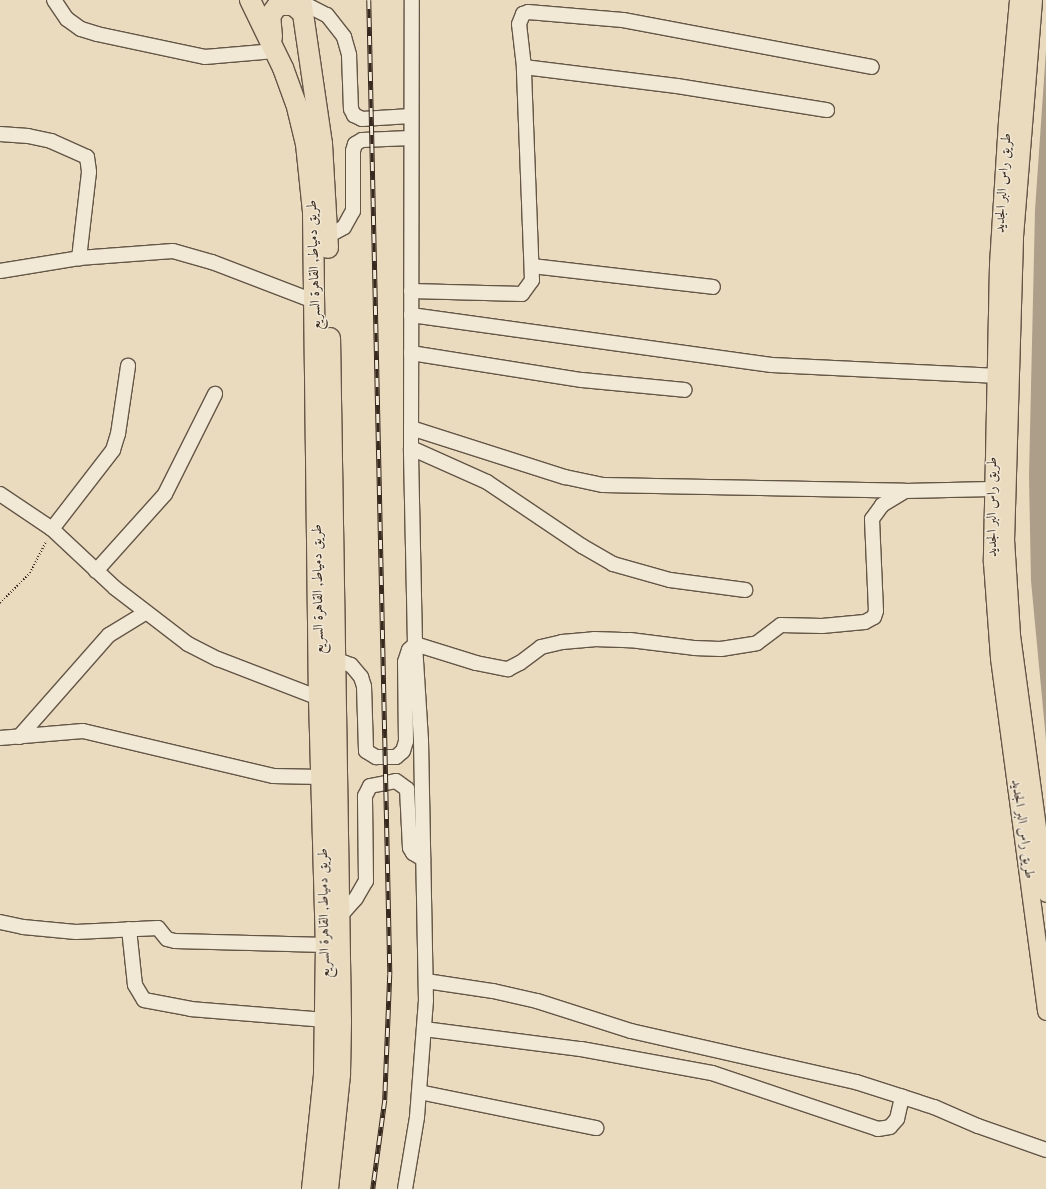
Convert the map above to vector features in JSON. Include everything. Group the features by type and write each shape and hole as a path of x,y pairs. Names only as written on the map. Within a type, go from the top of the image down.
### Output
{"highway":[{"name":"طريق دمياط, القاهرة السريع","path":"250,0 275,51 296,103 306,144 313,212 316,302 319,698 326,945 325,1020 320,1128 312,1189"},
{"path":"275,51 270,16 273,10 286,3 302,5"},
{"name":"طريق دمياط, القاهرة السريع","path":"302,5 322,144 328,236 340,916 340,1074 328,1189"}],"main road":[{"name":"طريق راس البر الجديد","path":"1018,0 1019,64 1011,296 1005,545 1012,641 1046,893"},
{"name":"طريق راس البر الجديد","path":"1033,0 1019,64 1003,178 994,376 992,556 996,634 1046,1011"}],"street":[{"path":"54,0 67,19 81,29 97,34 205,57 275,51"},
{"path":"405,1189 419,1092 426,981 421,740 415,644 411,448 412,0"},
{"path":"302,5 327,15 344,37 349,55 351,109 354,115 362,119 412,116"},
{"path":"411,291 522,294 532,280 524,67 519,24 523,14 528,12 623,20 872,67"},
{"path":"524,67 677,86 827,110"},
{"path":"0,134 28,136 51,142 87,157 89,172 79,258"},
{"path":"328,236 344,227 353,211 353,151 355,144 362,140 411,138"},
{"path":"0,271 79,258 173,251 212,262 316,302"},
{"path":"532,266 714,287"},
{"path":"411,315 772,365 994,376"},
{"path":"411,353 582,380 685,390"},
{"path":"52,529 113,450 118,434 128,366"},
{"path":"96,571 164,494 215,394"},
{"path":"411,428 565,477 603,485 905,491 992,490"},
{"path":"411,448 487,482 582,546 613,564 670,580 745,590"},
{"path":"415,644 476,663 508,669 520,664 541,647 562,642 630,640 694,648 721,648 757,643 781,625 822,626 865,622 874,617 876,611 872,519 882,505 905,491"},
{"path":"0,494 52,529 96,571 145,613 205,653 319,698"},
{"path":"19,737 109,635 145,613"},
{"path":"335,659 351,665 361,677 364,686 366,751 376,757 396,757 403,751 406,741 405,662 408,650 415,644"},
{"path":"0,738 66,731 83,731 273,776 321,777"},
{"path":"340,916 356,898 366,882 365,796 370,786 396,781 407,789 410,848 413,853 423,859"},
{"path":"0,922 23,927 76,932 158,928 167,939 176,941 326,945"},
{"path":"129,929 135,985 144,1000 191,1009 325,1020"},
{"path":"426,981 493,990 631,1031 802,1068 902,1097 1046,1150"},
{"path":"424,1029 581,1049 712,1073 878,1129 890,1127 898,1118 902,1097"},
{"path":"419,1092 596,1128"}],"path":[{"path":"0,603 30,573 52,529"}],"shaded area":[{"path":"1046,50 1046,740 1031,581 1029,476 1035,210"}],"railway":[{"path":"369,0 390,974 385,1100 373,1189"}]}
